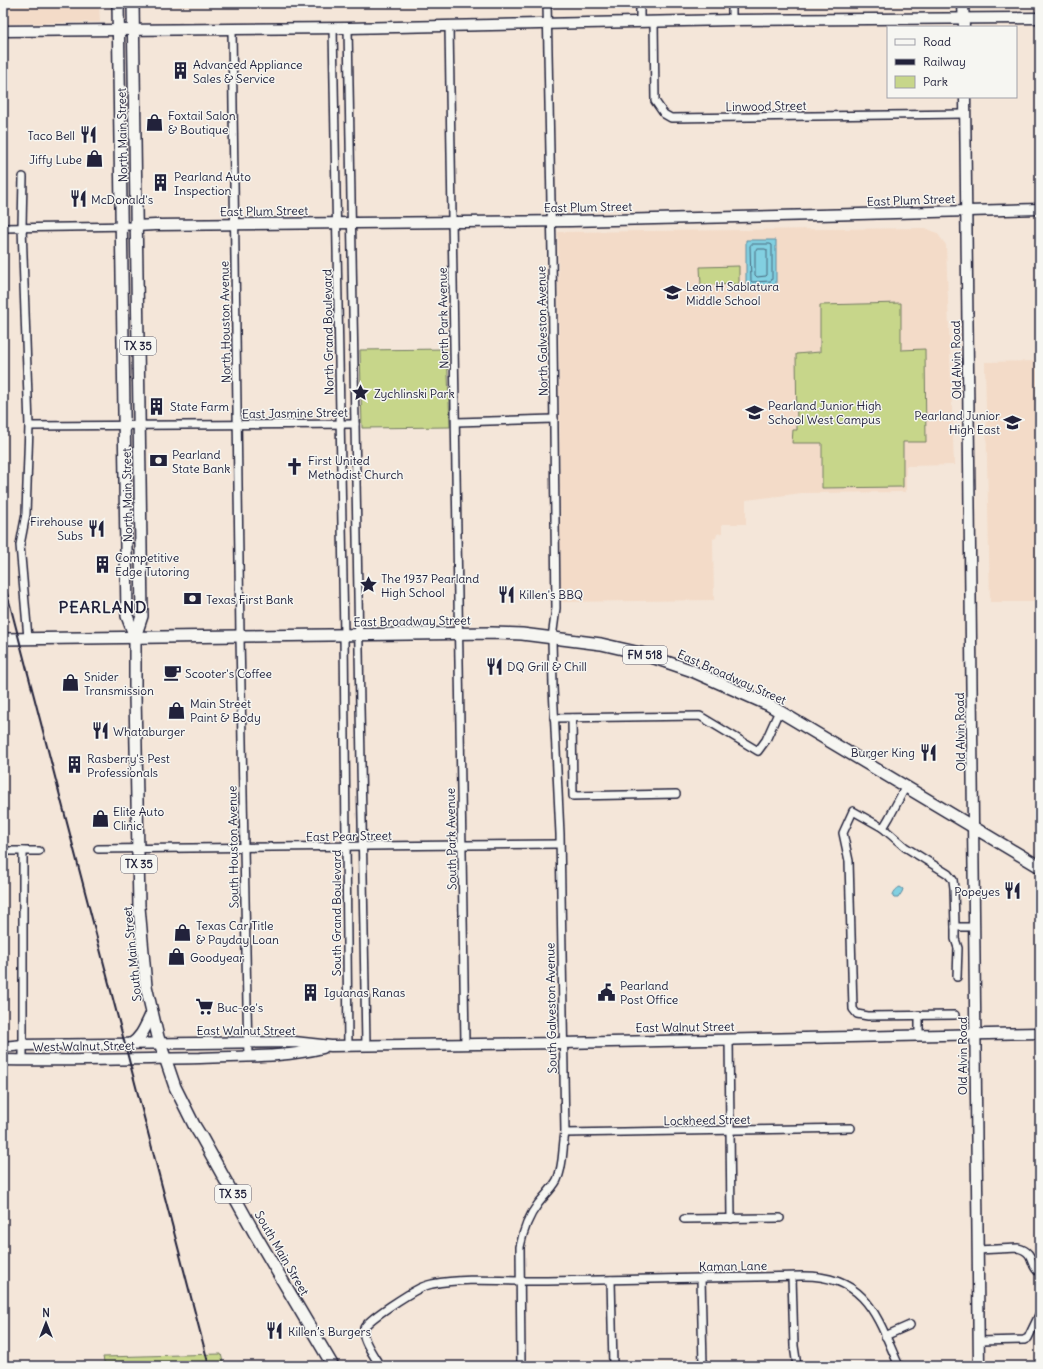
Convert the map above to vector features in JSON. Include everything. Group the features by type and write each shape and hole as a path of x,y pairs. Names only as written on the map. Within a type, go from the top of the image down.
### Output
{"main road":[{"name":"North Main Street","path":"118,3 127,616 135,637"},
{"name":"North Main Street","path":"133,3 142,616 135,637"},
{"name":"East Broadway Street","path":"135,637 506,633 601,644 640,653 665,661 769,705 1040,867"},
{"name":"FM 518","path":"3,639 135,637"},
{"name":"South Main Street","path":"135,637 140,926 146,986 158,1037 175,1087 194,1125 333,1366"},
{"path":"130,1044 135,1042 141,1034 152,1013"}],"street":[{"name":"North Galveston Avenue","path":"547,3 556,608 552,638"},
{"path":"640,3 640,22"},
{"path":"732,3 732,20"},
{"path":"963,3 963,23"},
{"path":"3,32 232,30 732,20 963,23 1040,18"},
{"name":"Linwood Street","path":"654,21 655,101 664,114 671,118 965,114"},
{"name":"North Park Avenue","path":"449,26 459,634"},
{"name":"North Grand Boulevard","path":"333,28 344,635"},
{"name":"North Grand Boulevard","path":"348,28 358,635"},
{"name":"North Houston Avenue","path":"232,30 240,637"},
{"name":"Old Alvin Road","path":"965,98 975,927 974,1034 979,1366"},
{"path":"23,177 22,227 30,426 26,514 20,545 28,638"},
{"name":"East Plum Street","path":"136,226 337,222 551,221 1040,208"},
{"path":"3,228 136,226"},
{"path":"456,422 554,420"},
{"name":"East Jasmine Street","path":"30,426 355,424"},
{"name":"South Park Avenue","path":"459,634 466,1044"},
{"name":"South Grand Boulevard","path":"344,635 348,1046"},
{"path":"358,635 366,1046"},
{"name":"South Houston Avenue","path":"240,637 248,1056"},
{"name":"South Galveston Avenue","path":"521,1366 520,1247 524,1228 533,1210 552,1188 557,1179 562,1160 564,1133 559,844 552,638"},
{"path":"554,718 700,716 758,751 766,740 779,711"},
{"path":"572,718 573,796 676,794"},
{"path":"883,828 906,786"},
{"path":"955,1015 868,1016 857,1014 853,1009 849,861 843,833 853,811 883,828 905,847 948,874 953,880 954,927 955,939 958,948 957,978"},
{"name":"East Pear Street","path":"98,849 559,844"},
{"path":"23,851 23,1060"},
{"path":"3,852 39,851"},
{"path":"954,927 975,927"},
{"path":"919,1015 919,1035"},
{"name":"East Walnut Street","path":"161,1044 294,1042 331,1046 366,1046 1040,1033"},
{"path":"729,1039 731,1219"},
{"name":"West Walnut Street","path":"3,1047 23,1045 161,1044"},
{"name":"East Walnut Street","path":"166,1058 277,1056 306,1052 331,1046"},
{"name":"West Walnut Street","path":"3,1060 166,1058"},
{"name":"Lockheed Street","path":"564,1133 851,1128"},
{"path":"684,1219 780,1218"},
{"path":"977,1250 1022,1249 1028,1252 1031,1256 1040,1273"},
{"name":"Kaman Lane","path":"380,1366 365,1340 363,1334 364,1328 383,1312 422,1287 454,1281 521,1282 811,1276 830,1279 854,1290 867,1302 873,1310 899,1366"},
{"path":"792,1277 794,1346 797,1366"},
{"path":"701,1278 703,1366"},
{"path":"611,1280 613,1366"},
{"path":"979,1341 1024,1340 1028,1338 1040,1312"},
{"path":"885,1336 910,1324"}],"shaded area":[{"path":"3,3 99,3 100,22 3,24"},
{"name":"Pearland Junior High School West Campus","path":"926,228 937,233 946,245 954,465 906,466 906,492 802,493 746,500 746,524 722,524 722,533 717,534 716,538 713,539 714,600 561,602 558,232"},
{"name":"Pearland Junior High East","path":"1040,361 1040,602 990,602 985,362"}],"green space":[{"path":"739,266 739,284 701,285 700,267"},
{"path":"901,303 901,350 925,349 926,442 903,442 903,487 822,488 822,443 792,443 793,430 797,430 796,354 820,352 820,305"},
{"path":"447,349 450,427 362,428 360,350"},
{"path":"221,1354 224,1366 105,1366 103,1357"}],"water":[{"path":"746,240 776,240 776,285 746,286"},
{"path":"900,887 903,889 902,892 898,898 894,898 894,892"}],"railway":[{"path":"3,578 209,1366"}],"place":[{"name":"Advanced Appliance Sales & Service","path":"180,71"},
{"name":"Foxtail Salon & Boutique","path":"155,122"},
{"name":"Taco Bell","path":"88,135"},
{"name":"Jiffy Lube","path":"95,159"},
{"name":"Pearland Auto Inspection","path":"161,183"},
{"name":"McDonald's","path":"78,199"},
{"name":"Leon H Sablatura Middle School","path":"673,293"},
{"name":"Zychlinski Park","path":"361,393"},
{"name":"State Farm","path":"157,406"},
{"name":"Pearland Junior High School West Campus","path":"755,412"},
{"name":"Pearland Junior High East","path":"1013,422"},
{"name":"Pearland State Bank","path":"159,461"},
{"name":"First United Methodist Church","path":"295,467"},
{"name":"Firehouse Subs","path":"96,528"},
{"name":"Competitive Edge Tutoring","path":"102,564"},
{"name":"The 1937 Pearland High School","path":"368,585"},
{"name":"Killen's BBQ","path":"506,594"},
{"name":"Texas First Bank","path":"193,599"},
{"name":"DQ Grill & Chill","path":"494,666"},
{"name":"Scooter's Coffee","path":"172,673"},
{"name":"Snider Transmission","path":"71,683"},
{"name":"Main Street Paint & Body","path":"177,710"},
{"name":"Whataburger","path":"100,731"},
{"name":"Burger King","path":"928,752"},
{"name":"Rasberry's Pest Professionals","path":"74,765"},
{"name":"Elite Auto Clinic","path":"100,818"},
{"name":"Popeyes","path":"1013,891"},
{"name":"Texas Car Title & Payday Loan","path":"183,932"},
{"name":"Goodyear","path":"177,957"},
{"name":"Iguanas Ranas","path":"311,992"},
{"name":"Pearland Post Office","path":"607,992"},
{"name":"Buc-ee's","path":"204,1007"},
{"name":"Killen’s Burgers","path":"275,1331"}],"district":[{"name":"PEARLAND","path":"103,607"}]}
